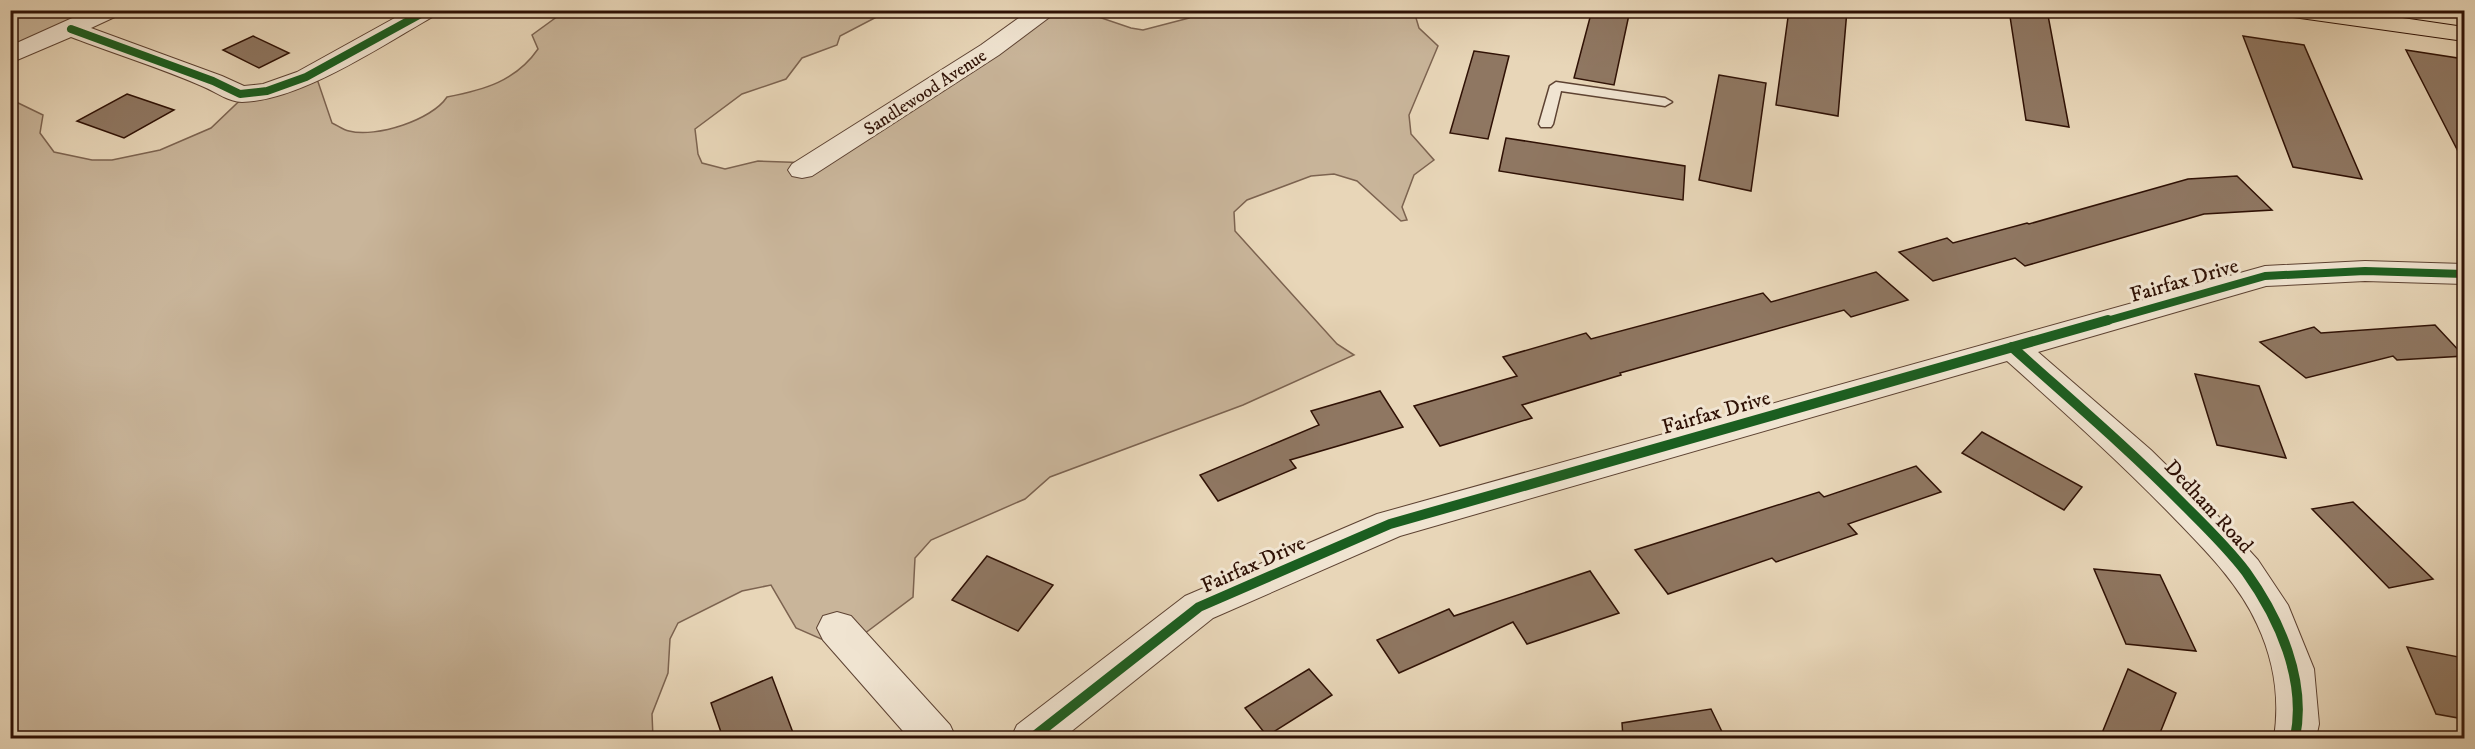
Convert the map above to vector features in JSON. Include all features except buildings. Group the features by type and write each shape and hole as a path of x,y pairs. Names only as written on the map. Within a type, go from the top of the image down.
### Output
{"main road":[{"path":"2293,10 2464,34"}],"street":[{"path":"10,56 111,10"},
{"path":"71,29 213,81 240,94 267,91 306,77 428,10"},
{"name":"Sandlewood Avenue","path":"802,170 990,50 1047,10"},
{"name":"Fairfax Drive","path":"1032,738 1199,607 1390,524 2265,276 2337,271 2406,270 2464,274"},
{"name":"Dedham Road","path":"2012,347 2139,459 2205,526 2245,571 2274,617 2294,669 2298,724 2295,738"},
{"path":"837,628 935,738"}],"lane":[{"path":"1546,124 1556,86 1665,102"}],"shaded area":[{"path":"16,10 80,11 95,17 11,58 10,12"},
{"path":"565,11 888,11 840,36 837,45 802,58 786,79 742,94 695,129 698,154 702,163 725,169 758,161 813,163 1052,11 1081,11 1143,30 1189,18 1199,11 1423,11 1416,18 1419,28 1438,46 1409,115 1411,134 1434,160 1414,175 1402,207 1407,220 1401,221 1357,181 1334,174 1311,176 1247,200 1234,212 1235,231 1337,344 1354,355 1243,405 1050,477 1025,499 931,540 915,558 913,597 844,649 796,628 771,585 742,591 678,623 670,639 668,673 652,714 653,738 11,738 10,99 43,115 40,133 54,152 92,160 112,160 160,150 211,128 255,86 288,85 315,73 332,123 349,131 374,132 417,120 440,105 447,97 486,87 509,76 520,69 538,49 532,35"}],"cycle path":[{"path":"71,29 213,81 240,94 267,91 306,77 428,10"},
{"path":"1032,738 1199,607 1390,524 2265,276 2365,271 2464,274"},
{"path":"2012,347 2139,459 2205,526 2245,571 2274,617 2294,669 2298,724 2295,738"}]}
